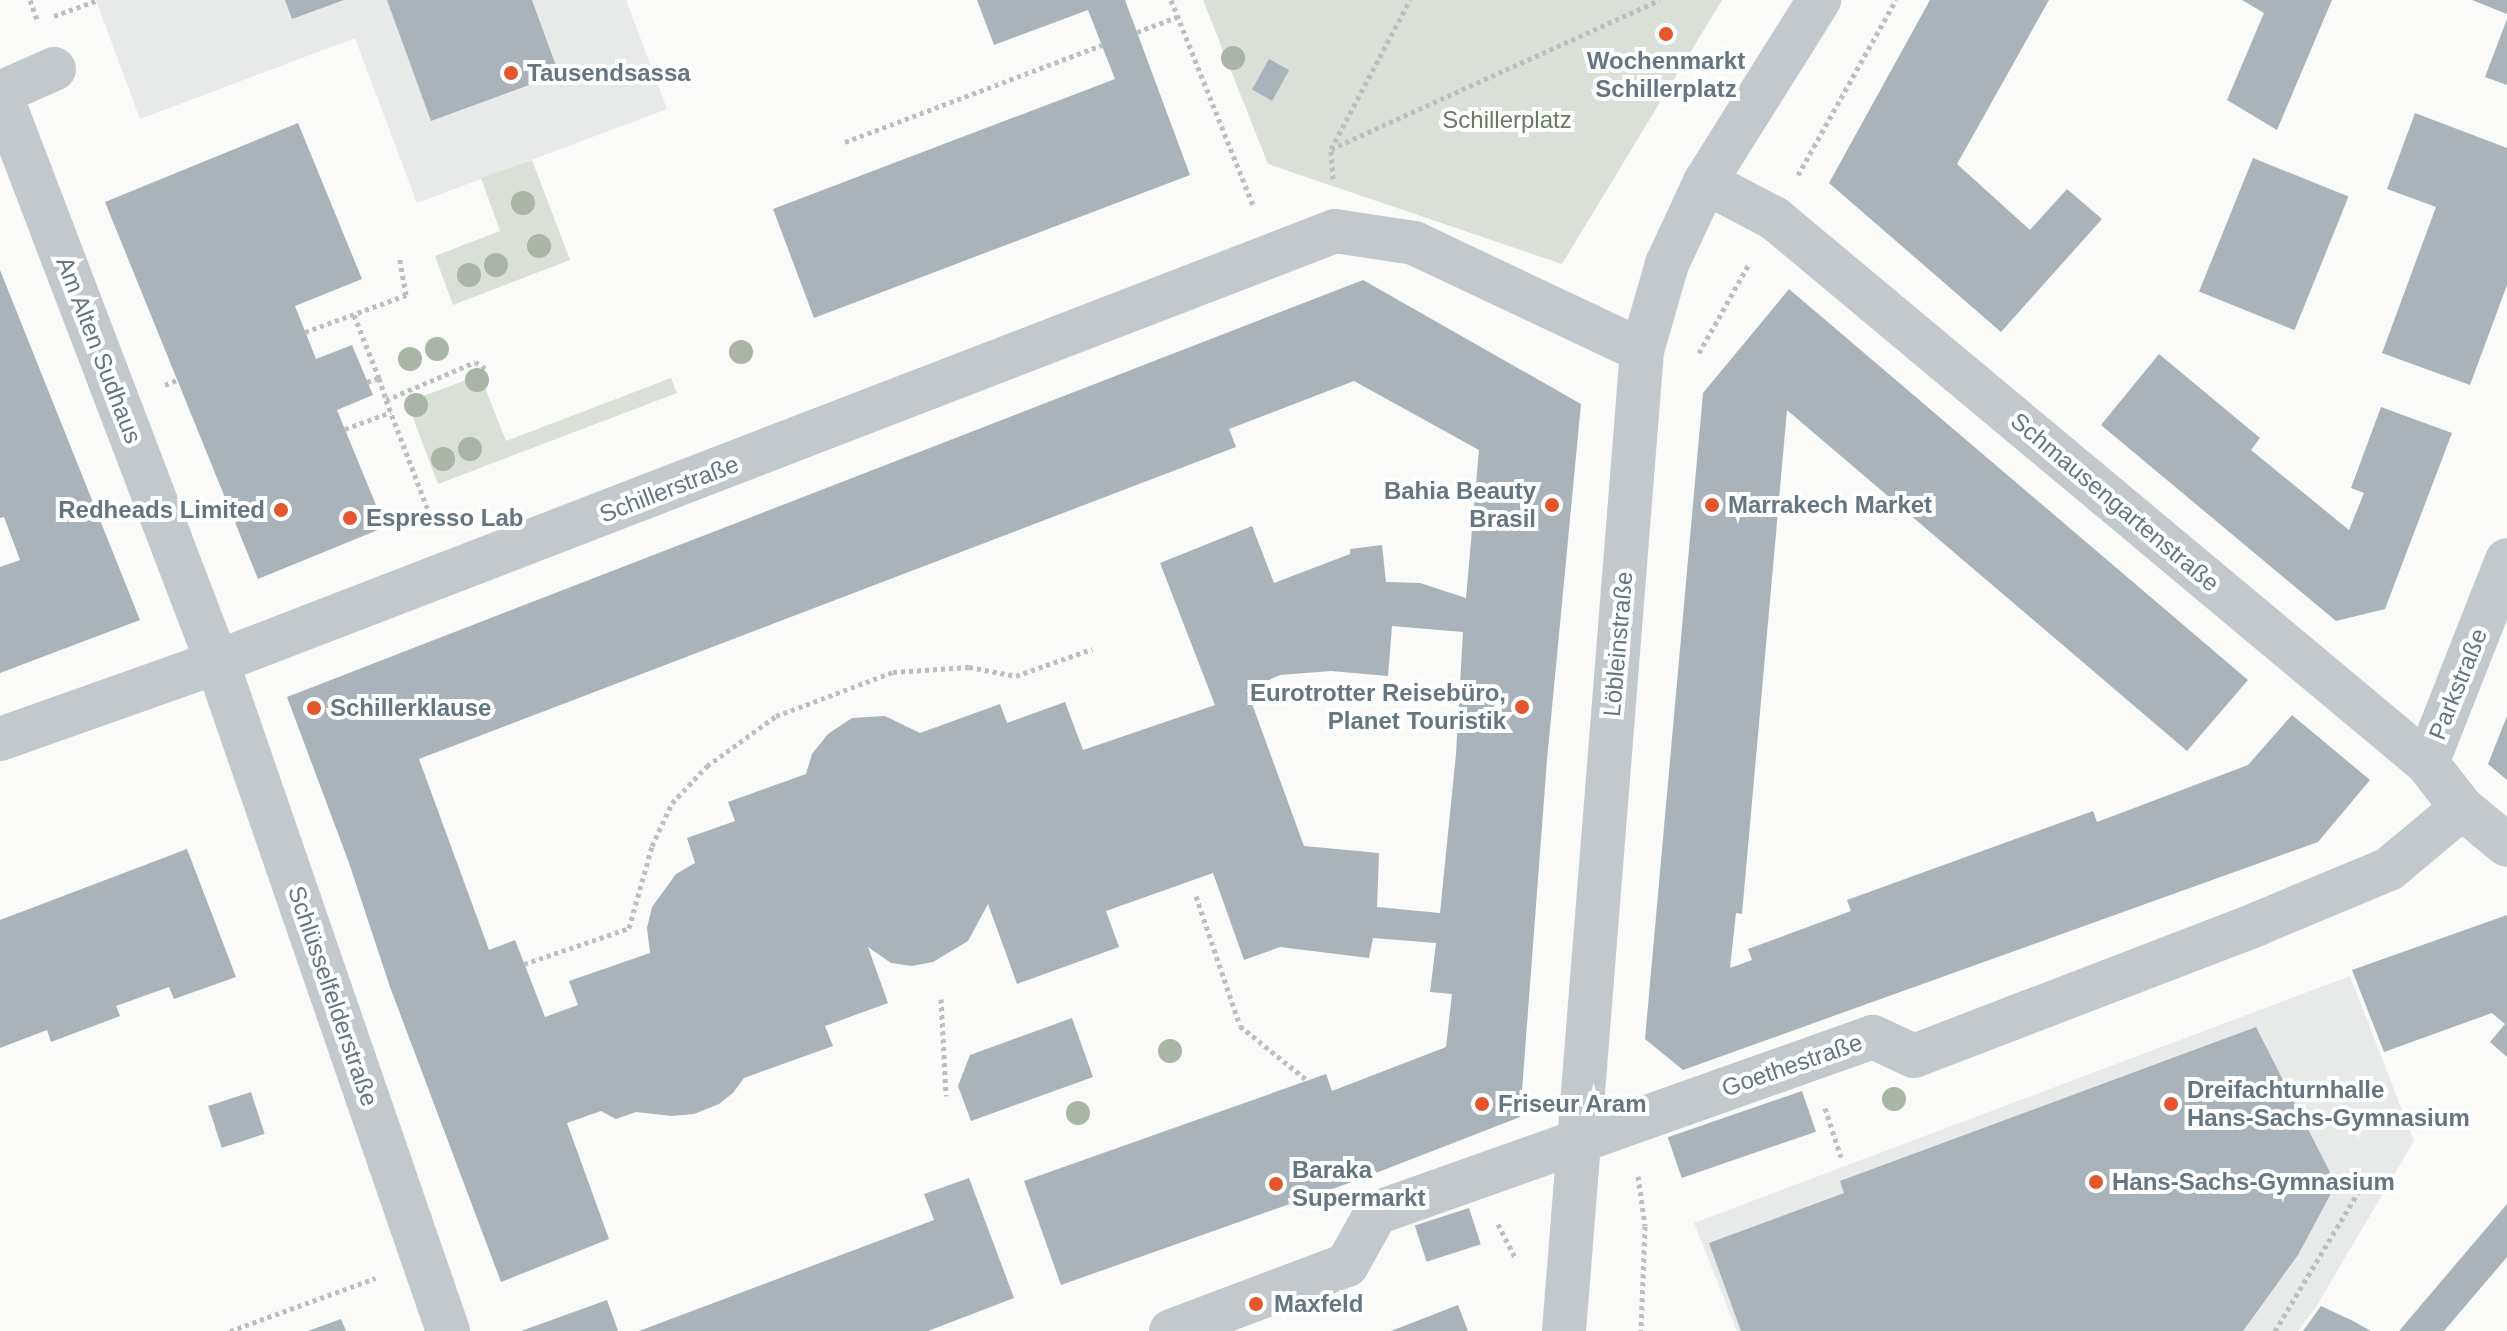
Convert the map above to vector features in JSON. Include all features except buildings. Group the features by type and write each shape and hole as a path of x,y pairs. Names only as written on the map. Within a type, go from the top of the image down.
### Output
{"street":[{"name":"Löbleinstraße","path":"1564,1331 1642,351 1667,264 1705,182 1819,0"},
{"name":"Am Alten Sudhaus","path":"54,69 0,93 217,662"},
{"name":"Schmausengartenstraße","path":"1705,182 1774,218 2427,763 2462,808 2507,845"},
{"name":"Schillerstraße","path":"0,739 217,662 1335,231"},
{"path":"1335,231 1414,243 1642,351"},
{"name":"Parkstraße","path":"2427,763 2507,560"},
{"name":"Schlüsselfelderstraße","path":"217,662 448,1331"},
{"name":"Goethestraße","path":"1171,1331 1347,1265 1376,1213 1873,1037 1914,1056 2257,924 2389,869 2462,808"}],"path":[{"path":"38,22 98,0"},
{"path":"1171,0 1273,256"},
{"path":"1335,231 1331,149 1410,0"},
{"path":"1331,149 1660,0"},
{"path":"1699,354 1896,0"},
{"path":"1137,32 1177,17"},
{"path":"845,142 1102,45"},
{"path":"305,332 406,295 399,257"},
{"path":"354,315 452,572"},
{"path":"386,400 475,362 486,369"},
{"path":"367,382 379,378"},
{"path":"345,429 391,412"},
{"path":"524,964 629,928 652,846 672,803 707,766 776,716 893,672 969,667 1016,676 1092,649"},
{"path":"1196,896 1240,1026 1307,1080"},
{"path":"941,999 946,1096"},
{"path":"1824,1105 1841,1157"},
{"path":"1631,1121 1645,1226 1641,1331"},
{"path":"2275,1331 2360,1189"},
{"path":"1487,1223 1496,1220 1521,1270"},
{"path":"230,1331 424,1261"}],"shaded area":[{"name":"Tausendsassa","path":"96,0 626,0 667,109 417,203 355,38 140,119"},
{"name":"Hans-Sachs-Gymnasium","path":"2350,976 2414,1141 2317,1305 2298,1331 1737,1331 1694,1223"}],"green space":[{"name":"Schillerplatz","path":"1203,0 1722,0 1562,264 1268,164"},
{"path":"532,160 570,260 453,305 435,256 500,231 481,178"},
{"path":"480,375 506,441 671,378 677,393 438,484 407,402"}],"place":[{"name":"Wochenmarkt Schillerplatz","path":"1666,34"},
{"name":"Tausendsassa","path":"511,73"},
{"name":"Bahia Beauty Brasil","path":"1552,505"},
{"name":"Marrakech Market","path":"1712,505"},
{"name":"Redheads Limited","path":"281,510"},
{"name":"Espresso Lab","path":"350,518"},
{"name":"Eurotrotter Reisebüro, Planet Touristik","path":"1522,707"},
{"name":"Schillerklause","path":"314,708"},
{"name":"Friseur Aram","path":"1482,1104"},
{"name":"Dreifachturnhalle Hans-Sachs-Gymnasium","path":"2171,1104"},
{"name":"Hans-Sachs-Gymnasium","path":"2096,1182"},
{"name":"Baraka Supermarkt","path":"1276,1184"},
{"name":"Maxfeld","path":"1256,1304"}]}
